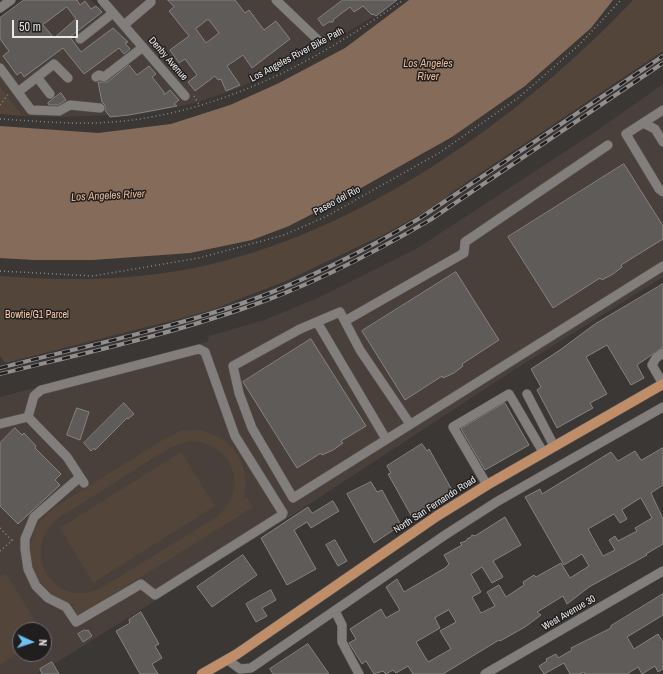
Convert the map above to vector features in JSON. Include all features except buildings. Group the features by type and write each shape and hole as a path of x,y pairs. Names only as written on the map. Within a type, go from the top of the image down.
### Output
{"main road":[{"name":"North San Fernando Road","path":"202,674 226,661 437,516 543,452 663,384"},
{"path":"221,674 226,661"}],"street":[{"path":"0,8 11,0"},
{"name":"Denby Avenue","path":"102,0 186,96"},
{"path":"276,0 319,41"},
{"path":"124,25 151,2"},
{"path":"80,39 113,13"},
{"path":"96,77 99,75 104,77 143,48"},
{"path":"16,90 54,64 68,78"},
{"path":"0,68 31,110 59,111 70,105 100,108"},
{"path":"37,77 50,94"},
{"path":"663,110 626,134 659,190 663,192"},
{"path":"643,123 655,129 663,142"},
{"path":"345,321 464,253 465,242 608,145"},
{"path":"410,424 360,350 340,312 317,322 233,366 239,392 252,428 293,498 663,266"},
{"path":"317,322 386,439"},
{"path":"200,350 206,352 235,436 283,513 276,519 155,595 141,584 76,622 66,607 48,598 36,586 28,570 25,549 27,533 34,517 82,480 67,457 28,417 34,396 41,390 200,350"},
{"path":"663,353 656,358 652,365 663,384"},
{"path":"487,485 453,427 509,394 543,452"},
{"path":"527,394 554,446"},
{"path":"226,661 240,669 251,668 445,535 498,501 663,407"},
{"path":"0,424 28,417"},
{"name":"West Avenue 30","path":"485,674 663,571"},
{"path":"335,611 342,625 342,642 359,674"}],"path":[{"name":"Los Angeles River Bike Path","path":"0,119 70,124 113,122 162,115 200,106 233,94 284,72 353,34 403,0"},
{"name":"Paseo del Rio","path":"0,271 93,276 199,258 284,235 312,222 439,153 518,98 578,46 621,0"},
{"path":"0,108 5,96 16,90"},
{"path":"0,528 12,541"},
{"path":"0,551 17,536"}],"shaded area":[{"path":"23,0 91,0 98,7 107,0 394,0 371,18 325,45 239,88 195,103 141,114 61,117 22,116 0,86 0,17"},
{"path":"663,84 663,277 514,370 291,516 38,674 0,674 0,397 207,342 209,336 264,320 320,297 416,249 592,134"}],"green space":[{"name":"Bowtie/G1 Parcel","path":"633,0 663,0 663,51 452,192 438,205 383,235 286,281 212,310 5,363 0,356 0,276 49,279 97,279 121,278 170,272 194,268 255,252 315,229 375,200 432,167 487,129 540,88 588,45"},
{"path":"0,86 22,116 0,114"},
{"path":"197,430 209,433 230,445 242,464 245,475 243,500 247,498 253,507 77,617 71,608 75,605 54,597 37,580 31,565 29,548 37,525 54,508 166,438 181,431","holes":["190,441 205,443 218,449 227,459 235,482 232,495 226,507 215,518 98,590 81,593 66,590 54,582 45,571 41,558 42,543 48,529 60,517 171,447"]},
{"path":"181,452 215,506 93,583 60,528"},
{"path":"6,574 36,622 12,622 12,657 0,665 0,577"}],"water":[{"name":"Los Angeles River","path":"409,0 613,0 591,28 525,86 452,137 345,197 289,226 252,240 190,253 93,260 34,260 0,258 0,126 98,133 171,124 230,105 277,84 345,48"}],"railway":[{"path":"0,368 153,330 213,313 289,285 356,254 420,218 663,56"},
{"path":"0,374 182,328 267,300 315,280 385,246 430,220 663,63"}]}
